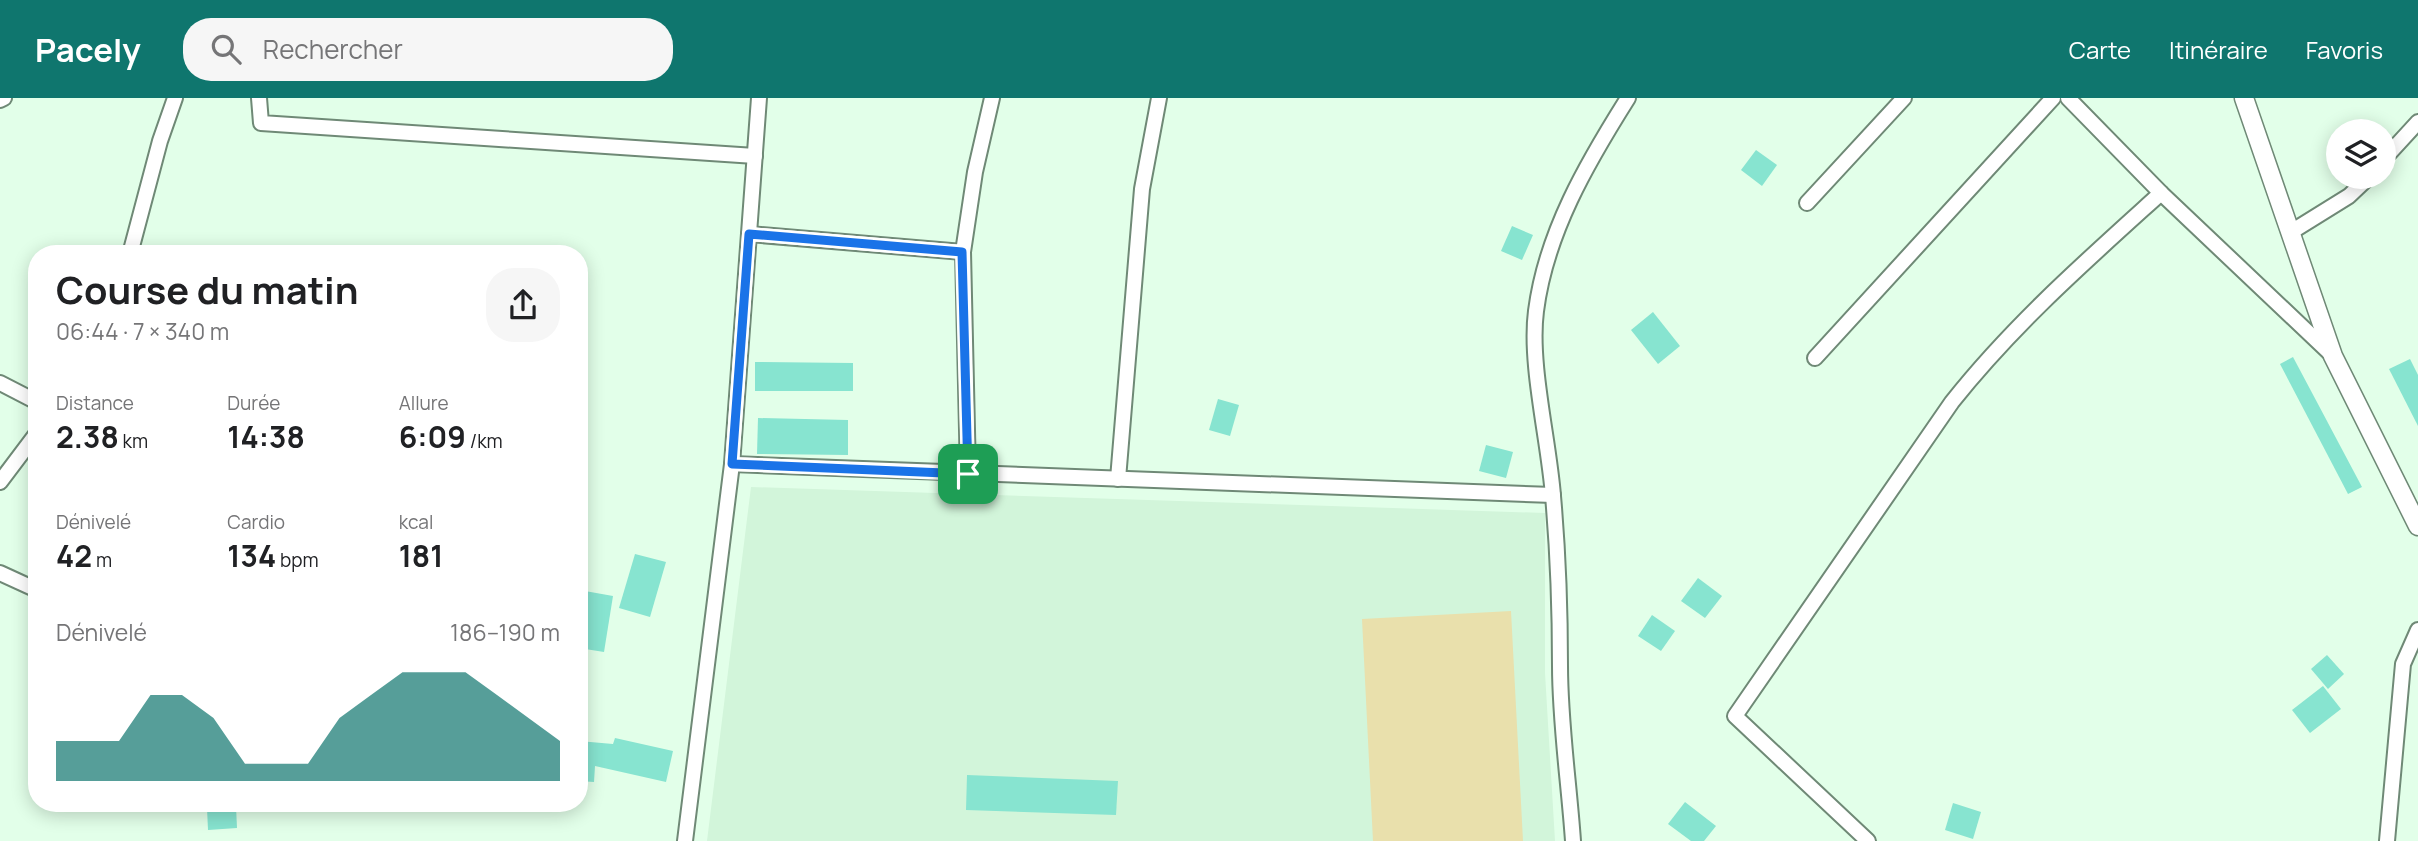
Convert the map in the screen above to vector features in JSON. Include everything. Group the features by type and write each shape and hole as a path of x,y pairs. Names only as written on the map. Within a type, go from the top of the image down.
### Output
{"street":[{"path":"132,245 160,141 175,98"},
{"path":"258,98 261,123 755,156"},
{"path":"685,841 732,464 759,98"},
{"path":"968,474 962,252 975,172 992,98"},
{"path":"1118,478 1135,253 1148,141 1159,98"},
{"path":"1573,841 1560,667 1553,495 1535,341 1536,312 1547,262 1573,192 1587,163 1628,98"},
{"path":"1807,203 1905,98"},
{"path":"1815,358 2053,98"},
{"path":"2068,98 2161,193 2333,356"},
{"path":"2244,98 2333,356 2418,526"},
{"path":"2396,146 2418,122"},
{"path":"2291,232 2339,204 2356,189"},
{"path":"1868,841 1735,716 1952,402 1984,361 2057,285 2161,193"},
{"path":"749,234 962,252"},
{"path":"0,383 28,397"},
{"path":"0,482 28,445"},
{"path":"732,464 1553,495"},
{"path":"0,573 28,586"},
{"path":"2387,841 2403,664 2418,630"}],"shaded area":[{"path":"751,487 1545,513 1545,673 1555,841 707,841"},
{"path":"1511,611 1523,841 1373,841 1362,619"}],"building":[{"path":"1756,150 1777,165 1762,186 1741,170"},
{"path":"1512,226 1533,235 1522,260 1501,251"},
{"path":"1653,312 1680,346 1658,364 1631,330"},
{"path":"2293,357 2362,487 2348,494 2280,364"},
{"path":"2410,359 2418,375 2418,426 2389,369"},
{"path":"755,362 853,363 853,391 755,391"},
{"path":"1218,399 1239,405 1230,436 1209,430"},
{"path":"758,418 848,420 848,455 757,454"},
{"path":"1486,445 1513,452 1506,478 1479,471"},
{"path":"635,554 666,562 650,617 619,608"},
{"path":"1698,578 1722,596 1705,618 1681,601"},
{"path":"588,592 613,596 604,652 588,649"},
{"path":"1652,615 1675,631 1661,651 1638,636"},
{"path":"2327,655 2344,674 2328,689 2311,669"},
{"path":"2323,686 2341,709 2310,733 2292,710"},
{"path":"615,738 673,751 666,782 595,766 594,782 588,782 588,742 613,744"},
{"path":"967,775 1118,781 1116,815 966,810"},
{"path":"1685,802 1716,826 1704,841 1691,841 1668,824"},
{"path":"1953,803 1981,812 1973,839 1945,830"},
{"path":"207,812 236,812 237,828 208,830"}],"route":[{"path":"749,234 962,252 968,474 732,464 749,234"}]}
